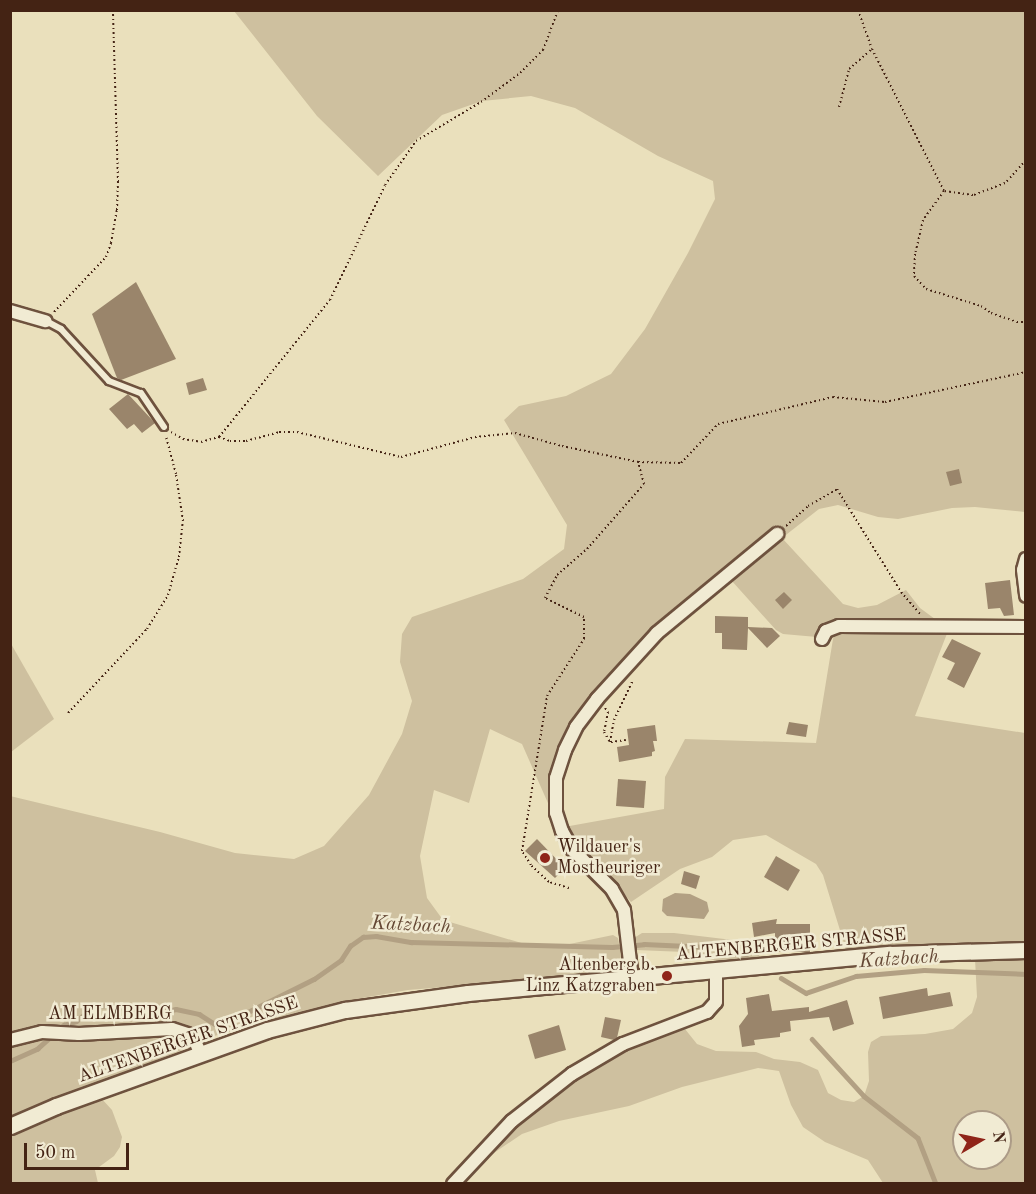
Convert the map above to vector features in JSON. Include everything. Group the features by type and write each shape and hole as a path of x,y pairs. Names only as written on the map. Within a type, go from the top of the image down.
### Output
{"street":[{"path":"10,311 46,321"},
{"path":"632,979 624,910 612,889 572,849 562,831 556,813 556,778 576,727 657,633 777,534"},
{"path":"1026,559 1023,570 1026,596"},
{"path":"822,639 826,631 839,626 1026,627"},
{"name":"ALTENBERGER STRASSE","path":"10,1126 200,1053 267,1030 345,1010 468,993 716,972 890,954 1026,951"},
{"path":"453,1184 512,1121 572,1074 623,1044 707,1012 716,1002 716,972"},
{"name":"AM ELMBERG","path":"10,1040 56,1033 172,1029 187,1034 195,1041 200,1053"}],"lane":[{"path":"46,321 61,329 109,381 141,393 164,427"}],"path":[{"path":"46,321 106,257 117,210 113,10"},
{"path":"164,427 183,439 201,442 219,437 330,300 385,185 416,141 481,102 520,73 543,50 558,10"},
{"path":"858,10 872,49 944,191"},
{"path":"838,107 849,69 872,49"},
{"path":"944,191 973,195 1005,183 1026,160"},
{"path":"944,191 923,220 915,254 914,276 926,289 981,306 1008,319 1026,322"},
{"path":"219,437 230,441 246,441 279,432 297,432 401,457 475,437 515,433 562,446 638,462 681,463 718,424 833,397 885,402 1026,372"},
{"path":"68,713 147,630 168,595 179,556 183,521 176,474 164,427"},
{"path":"569,888 549,882 531,865 522,851 547,696 584,639 584,617 545,598 557,575 587,549 644,484 638,462"},
{"path":"777,534 808,506 837,489 912,608 936,626"},
{"path":"610,742 614,720 634,680 636,663 634,659"},
{"path":"608,712 604,732 610,742"},
{"path":"610,742 626,740"}],"shaded area":[{"path":"234,11 1025,11 1025,512 975,507 952,508 898,519 878,517 838,505 819,509 782,538 843,604 858,608 877,605 906,590 920,608 939,622 840,622 817,637 783,634 776,630 731,580 781,538 773,529 581,712 551,810 522,744 490,729 469,803 434,790 420,856 427,898 443,920 535,947 560,946 613,935 618,938 621,956 616,973 408,990 345,1001 214,1036 206,1036 182,1025 161,1024 11,1036 10,796 160,832 235,853 294,859 324,846 369,795 402,734 412,701 400,662 402,634 412,617 523,579 564,549 567,525 504,420 519,406 566,396 611,374 645,329 688,253 715,199 713,181 658,156 575,108 531,96 482,101 442,115 378,176 317,116"},
{"path":"845,629 948,631 915,716 1025,733 1025,944 925,944 847,953 823,875 816,864 766,835 733,840 712,857 680,869 631,902 617,886 576,849 564,827 664,809 665,777 685,739 816,743 833,639 835,632"},
{"path":"10,642 54,719 11,752 10,752"},
{"path":"675,893 690,894 707,902 709,911 704,919 667,916 662,911 663,899"},
{"path":"642,933 674,933 741,941 753,947 761,958 716,961 685,952 636,950 634,938"},
{"path":"975,959 1025,959 1025,1183 883,1183 868,1160 825,1142 803,1127 791,1105 779,1071 758,1068 682,1087 629,1106 559,1121 522,1134 485,1159 503,1137 555,1091 619,1051 685,1029 697,1044 716,1051 756,1052 774,1059 800,1062 818,1070 828,1093 841,1100 854,1102 864,1096 869,1081 868,1052 871,1042 881,1036 925,1034 953,1029 972,1013 977,997"},
{"path":"138,1032 180,1035 189,1041 190,1047 11,1117 10,1044 37,1038"},
{"path":"101,1098 112,1110 122,1137 120,1147 114,1156 95,1170 98,1183 11,1184 10,1134 55,1114"}],"building":[{"path":"136,282 176,359 121,380 117,378 92,314"},
{"path":"203,378 207,390 189,395 186,383"},
{"path":"128,394 155,423 142,433 134,424 127,429 109,409"},
{"path":"959,469 962,483 950,486 946,472"},
{"path":"1010,580 1014,615 1004,616 1000,608 988,609 985,583"},
{"path":"784,592 792,600 783,609 775,600"},
{"path":"715,616 748,617 748,627 772,628 780,636 767,648 748,628 747,650 722,649 722,633 715,633"},
{"path":"952,639 981,653 964,688 947,679 955,663 942,657"},
{"path":"789,722 808,725 806,737 786,734"},
{"path":"655,725 657,741 653,741 655,751 652,752 652,756 619,762 617,747 629,745 627,729"},
{"path":"618,779 646,781 644,808 616,806"},
{"name":"Wildauer's Mostheuriger","path":"537,839 565,868 555,878 525,851"},
{"path":"776,856 800,870 788,891 764,877"},
{"path":"684,871 700,876 696,889 681,884"},
{"path":"777,919 776,924 810,924 810,952 775,952 775,933 754,937 752,923"},
{"path":"927,988 928,996 950,992 953,1006 883,1019 879,997"},
{"path":"769,994 772,1011 809,1007 809,1012 847,1000 854,1024 833,1031 829,1017 790,1021 791,1031 780,1033 780,1037 754,1040 755,1045 742,1047 739,1026 748,1014 746,998"},
{"path":"605,1017 621,1020 617,1038 614,1040 601,1037"},
{"path":"559,1025 566,1050 535,1059 528,1035"}],"waterway":[{"name":"Katzbach","path":"10,1061 37,1049 64,1025 76,1021 92,1008 106,1005 157,1013 176,1009 199,1014 215,1024 228,1022 314,979 341,960 350,946 363,937 376,936 411,942 612,947 644,944 730,948 746,957"},
{"name":"Katzbach","path":"781,978 806,993 856,976 924,970 1026,974"},
{"path":"812,1039 864,1096 918,1138 936,1184"}],"place":[{"name":"Wildauer's Mostheuriger","path":"545,858"},
{"name":"Altenberg b. Linz Katzgraben","path":"667,976"}]}
